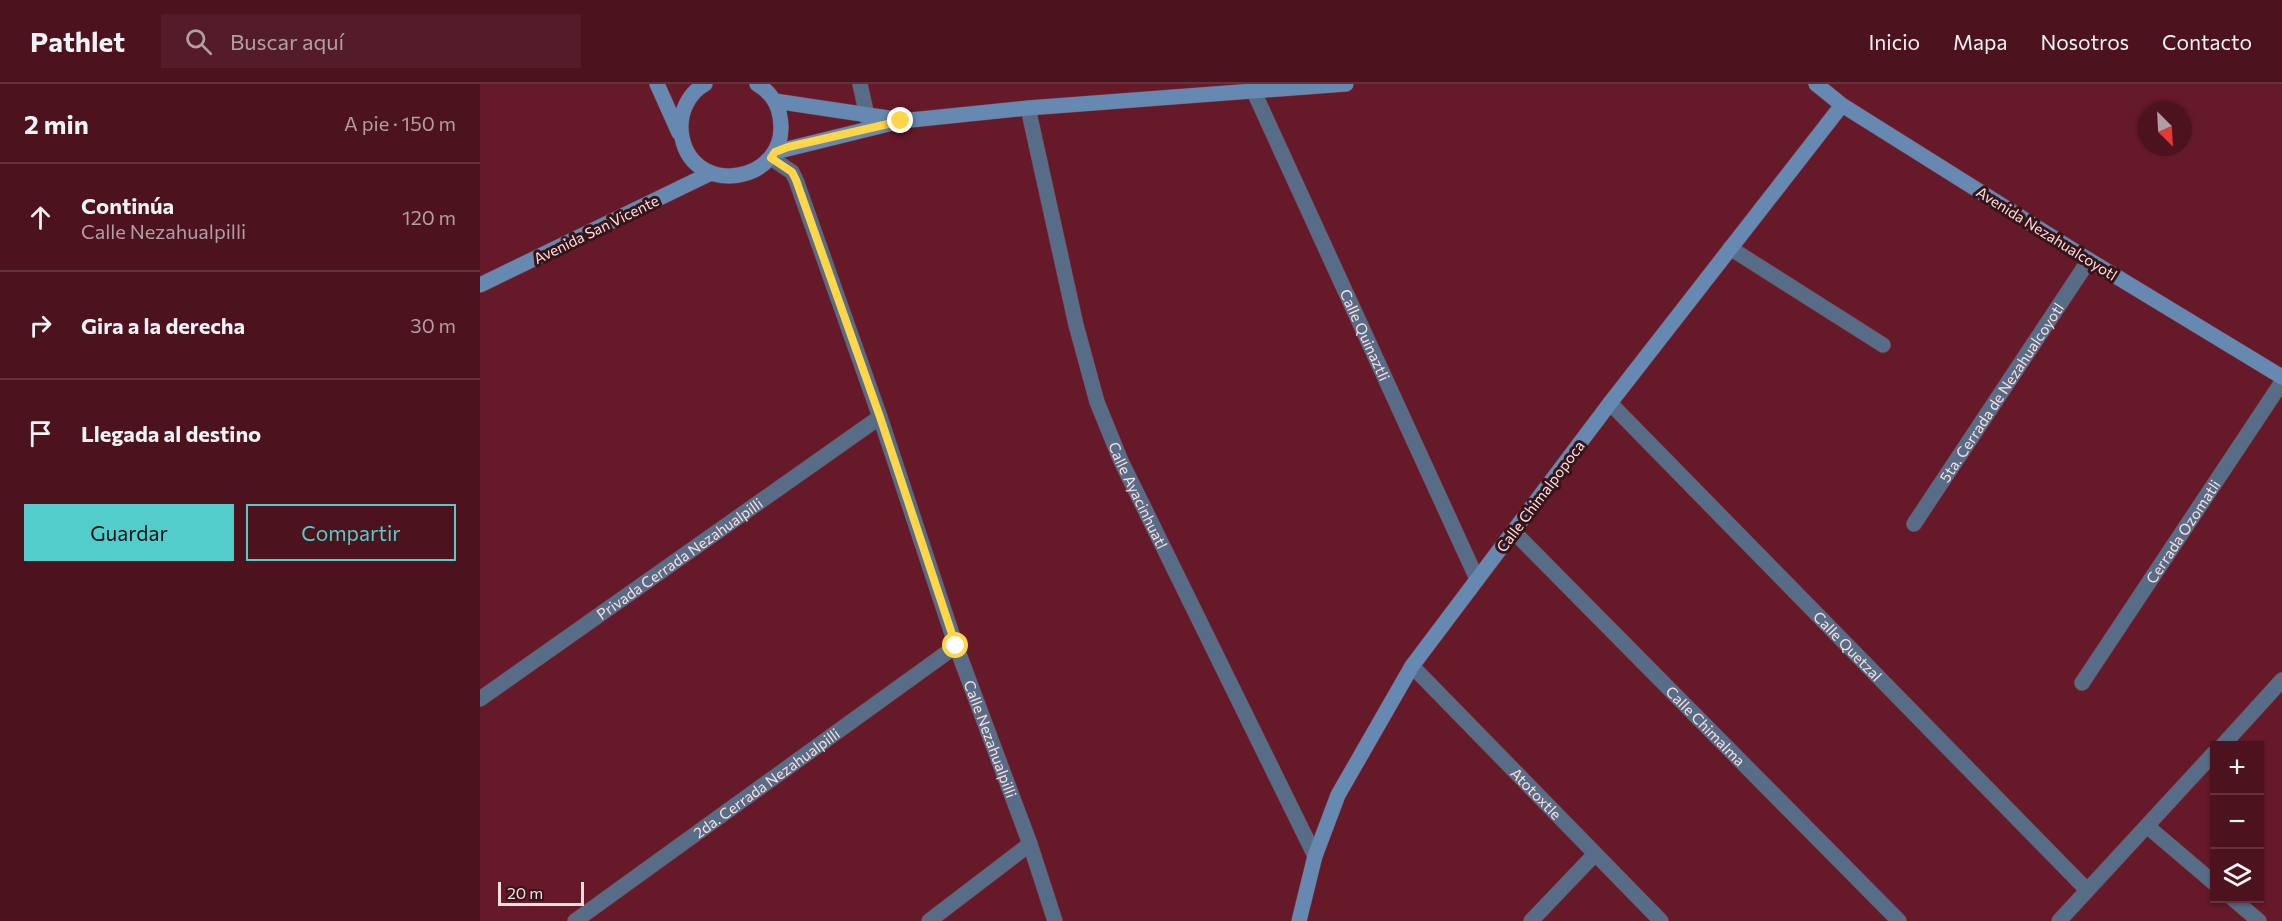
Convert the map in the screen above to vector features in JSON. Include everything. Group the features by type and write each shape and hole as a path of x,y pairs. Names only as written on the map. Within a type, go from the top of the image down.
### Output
{"street":[{"path":"657,84 688,154 698,165 711,173 729,177 747,174 773,155 868,121"},
{"path":"682,140 681,121 686,103 698,88 705,84"},
{"path":"758,84 764,88 780,112 782,125 780,139 773,155"},
{"path":"860,84 868,121"},
{"path":"774,101 868,121 901,121 1028,108 1346,84"},
{"name":"Avenida Nezahualcoyotl","path":"1816,84 1842,105 2089,260 2282,377"},
{"name":"Calle Quinaztli","path":"1254,92 1477,579"},
{"name":"Calle Chimalpopoca","path":"1299,921 1315,856 1338,795 1412,666 1610,403 1842,105"},
{"name":"Calle Ayacinhuatl","path":"1028,108 1076,325 1097,402 1131,482 1315,856"},
{"name":"Calle Nezahualpilli","path":"773,155 792,172 796,180 880,417 956,646 1030,844 1055,921"},
{"name":"Avenida San Vicente","path":"480,285 711,173"},
{"path":"1730,248 1883,345"},
{"name":"5ta. Cerrada de Nezahualcoyotl","path":"1914,524 2089,260"},
{"name":"Cerrada Ozomatli","path":"2082,683 2282,382"},
{"name":"Calle Quetzal","path":"1610,403 2087,890"},
{"name":"Privada Cerrada Nezahualpilli","path":"480,699 880,417"},
{"name":"Calle Chimalma","path":"1513,531 1899,921"},
{"name":"2da. Cerrada Nezahualpilli","path":"575,921 956,646"},
{"name":"Atotoxtle","path":"1412,666 1661,921"},
{"path":"2227,741 2282,680"},
{"path":"2059,921 2210,757"},
{"path":"2147,826 2210,880"},
{"path":"929,921 1030,844"},
{"path":"1531,921 1595,854"},
{"path":"2238,903 2259,921"}],"route":[{"path":"901,121 788,147 775,152 771,158 792,172 796,180 880,417 956,646"}]}
